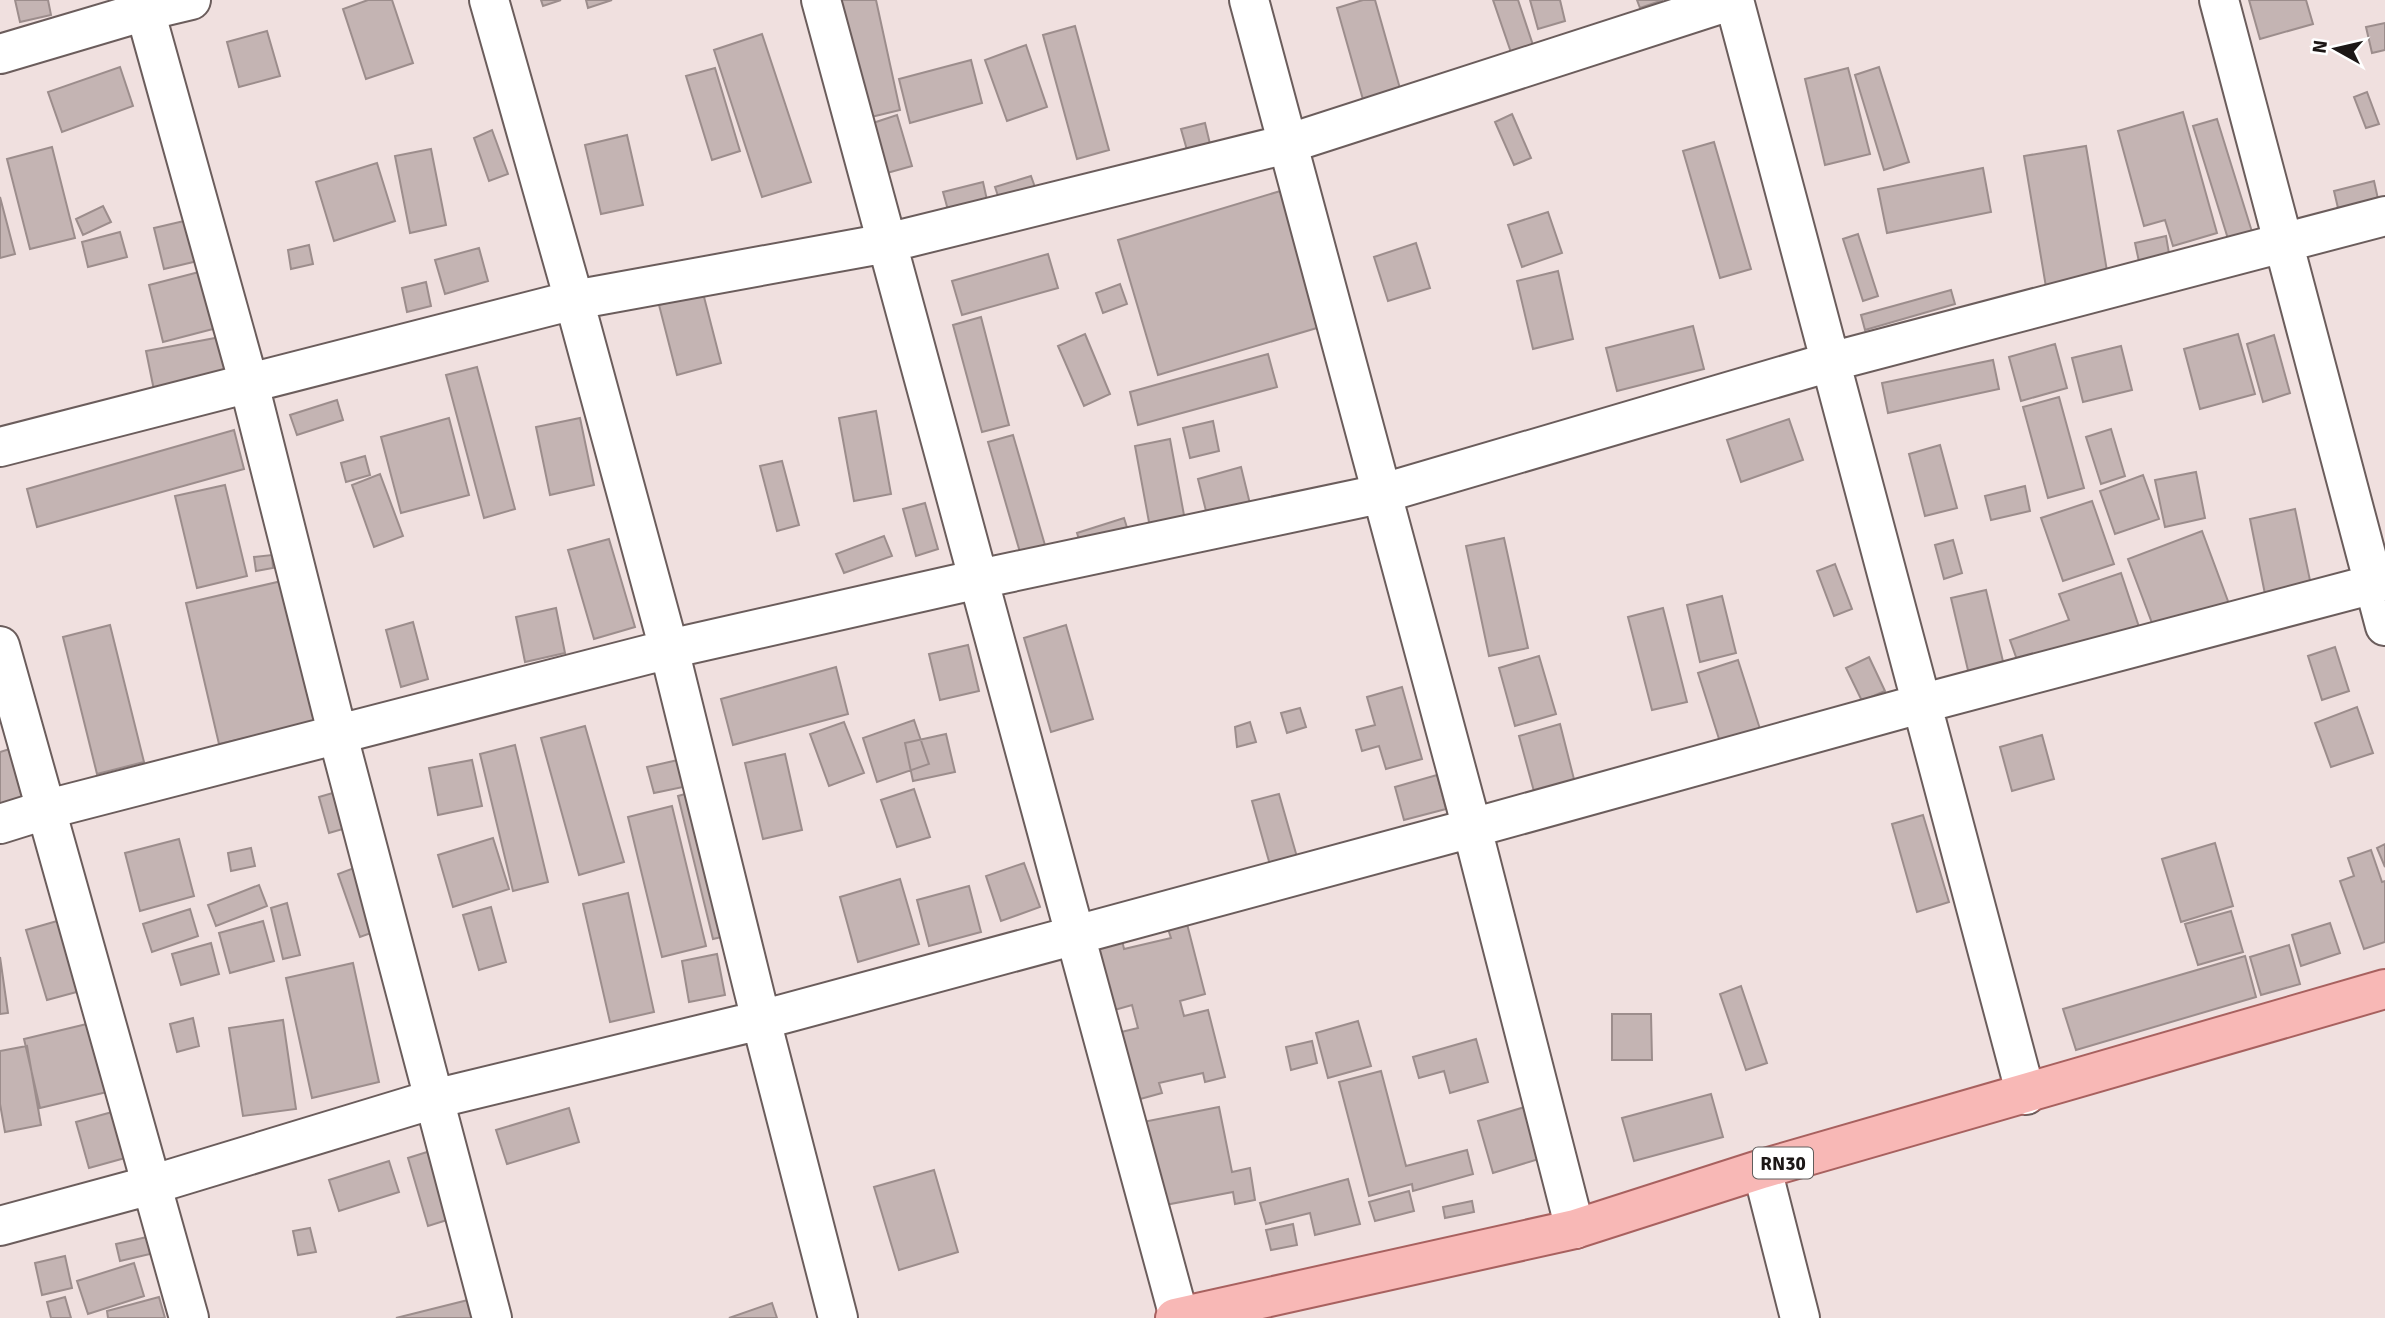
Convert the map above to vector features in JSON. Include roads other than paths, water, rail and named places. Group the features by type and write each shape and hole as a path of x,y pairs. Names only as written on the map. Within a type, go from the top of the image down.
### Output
{"main road":[{"name":"RN30","path":"1177,1317 1575,1228 1762,1169 2026,1095 2385,989"}],"street":[{"path":"0,54 144,6 191,0"},
{"path":"489,0 575,300 669,649 838,1318"},
{"path":"821,0 1076,935 1177,1317"},
{"path":"1249,0 1472,828 1575,1228"},
{"path":"0,447 575,300 887,243 1287,144 1733,0 2026,1095"},
{"path":"2218,0 2283,243 2379,582 2385,626"},
{"path":"144,6 249,384 338,736 492,1318"},
{"path":"0,824 48,809 669,649 979,579 1380,494 1830,362 2385,216"},
{"path":"0,1226 151,1185 435,1099 761,1020 1920,704 2379,582"},
{"path":"0,646 189,1318"},
{"path":"1762,1169 1800,1318"}]}
